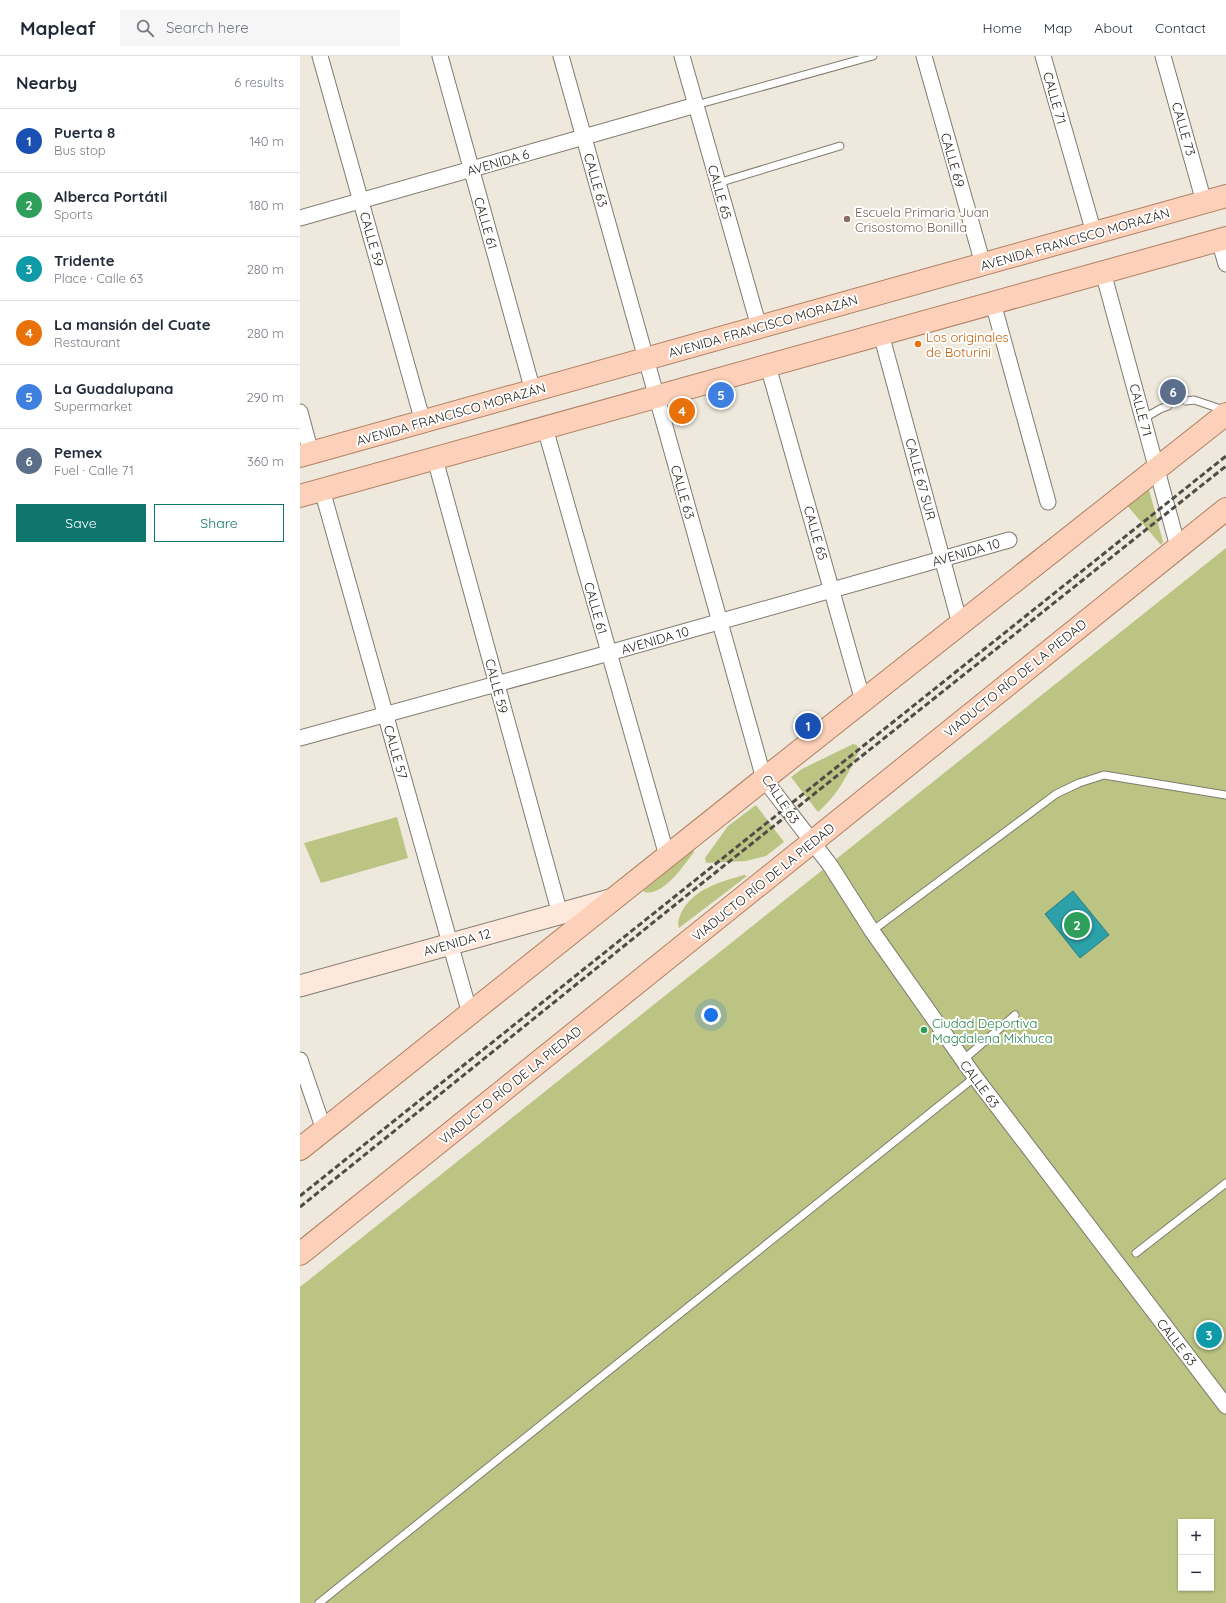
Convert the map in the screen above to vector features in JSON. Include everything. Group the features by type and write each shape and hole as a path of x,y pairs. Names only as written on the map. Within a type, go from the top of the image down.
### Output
{"main road":[{"name":"AVENIDA FRANCISCO MORAZÁN","path":"306,454 1226,196"},
{"path":"300,496 1223,239"},
{"path":"300,1149 614,898 1226,414"},
{"name":"VIADUCTO RÍO DE LA PIEDAD","path":"300,1254 1226,509"}],"street":[{"name":"CALLE 61","path":"440,56 533,391"},
{"name":"CALLE 63","path":"561,56 764,779 830,865 872,931 975,1077 1226,1406"},
{"name":"CALLE 65","path":"682,56 759,327"},
{"name":"CALLE 69","path":"924,56 983,264"},
{"name":"CALLE 71","path":"1043,56 1094,233"},
{"name":"CALLE 73","path":"1163,56 1204,202"},
{"name":"CALLE 59","path":"320,57 423,422"},
{"name":"AVENIDA 6","path":"300,218 456,175 470,163 497,162 696,105"},
{"path":"1223,239 1226,264"},
{"name":"CALLE 71","path":"1103,272 1178,547"},
{"path":"993,303 1048,502"},
{"name":"CALLE 67 SUR","path":"881,334 960,624"},
{"name":"CALLE 65","path":"768,366 864,701"},
{"path":"300,412 306,454"},
{"name":"CALLE 61","path":"544,428 667,856"},
{"name":"CALLE 59","path":"435,459 560,914"},
{"name":"CALLE 57","path":"322,490 470,1014"},
{"name":"AVENIDA 10","path":"300,738 609,653 1009,540"},
{"name":"AVENIDA 12","path":"300,986 614,898"},
{"path":"300,1060 324,1130"}],"lane":[{"path":"696,105 873,56"},
{"path":"718,183 840,146"},
{"path":"1186,401 1194,400 1226,411"},
{"path":"1143,419 1168,406"},
{"path":"872,931 1056,794 1079,783 1104,775 1226,795"},
{"path":"963,1060 1015,1015"},
{"path":"319,1603 975,1077"},
{"path":"1136,1253 1226,1183"}],"green space":[{"path":"1148,486 1163,542 1161,545 1125,503"},
{"name":"Ciudad Deportiva Magdalena Mixhuca","path":"1226,548 1226,1603 300,1603 300,1287"},
{"path":"853,744 857,745 859,751 851,768 831,799 818,812 791,777 802,769"},
{"path":"756,805 784,842 766,856 746,861 706,863 705,858 728,826"},
{"path":"397,817 408,858 321,883 304,843"},
{"path":"693,850 694,852 685,864 666,885 658,890 644,892 644,890"},
{"path":"744,875 747,876 679,928 678,923 681,913 686,905 700,892 717,884"}],"water":[{"path":"1073,891 1109,935 1080,958 1045,914"}],"railway":[{"path":"300,1196 1226,456"},
{"path":"300,1207 691,892 1226,466"}],"place":[{"name":"Escuela Primaria Juan Crisostomo Bonilla","path":"847,219"},
{"name":"Los originales de Boturini","path":"918,344"},
{"name":"Pemex","path":"1173,392"},
{"name":"La Guadalupana","path":"721,395"},
{"name":"La mansión del Cuate","path":"682,411"},
{"name":"Puerta 8","path":"808,726"},
{"name":"Alberca Portátil","path":"1077,925"},
{"name":"Ciudad Deportiva Magdalena Mixhuca","path":"924,1030"},
{"name":"Tridente","path":"1209,1335"}]}
